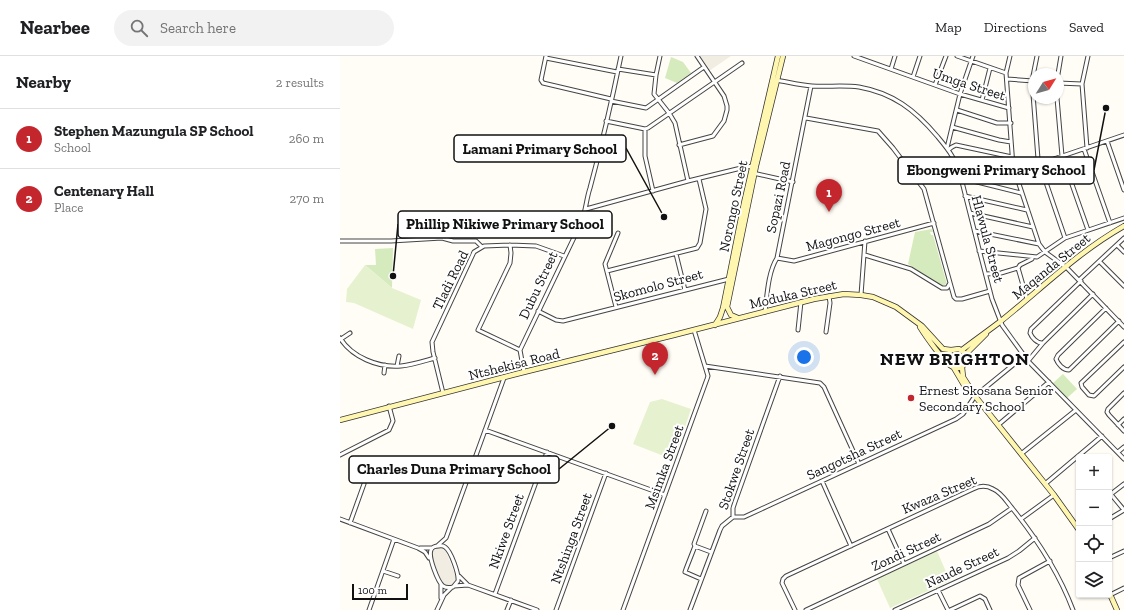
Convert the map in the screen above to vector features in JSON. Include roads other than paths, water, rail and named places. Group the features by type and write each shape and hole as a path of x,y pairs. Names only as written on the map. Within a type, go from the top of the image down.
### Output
{"street":[{"name":"Dubu Street","path":"520,350 581,223 586,209 620,56"},
{"path":"660,56 654,94 657,100 669,113 675,125 688,181"},
{"path":"679,145 712,136 724,121 727,110 727,104 724,96 696,56"},
{"path":"772,90 778,56"},
{"path":"772,90 783,56"},
{"name":"Umga Street","path":"854,56 960,94 1009,108"},
{"path":"868,61 870,56"},
{"path":"890,69 895,56"},
{"path":"912,77 920,56"},
{"path":"935,85 946,56"},
{"path":"957,56 1006,73"},
{"path":"948,149 960,94 973,56"},
{"path":"1010,56 1006,79 1011,124 1012,157 1021,193 1039,244 1045,252 1065,266 1124,327"},
{"path":"1035,68 1037,56"},
{"path":"1059,68 1061,56"},
{"path":"1088,56 1082,84 1085,148 1110,223"},
{"path":"656,75 617,71 546,57 541,80 544,84 644,108 704,67"},
{"path":"606,121 645,129 742,63"},
{"path":"982,100 990,68"},
{"path":"1006,79 1028,81"},
{"name":"Hlawula Street","path":"776,80 811,86 859,87 874,90 888,95 911,109 928,126 948,149 955,160 990,290 1001,321 1028,361 1124,459"},
{"path":"1064,83 1082,84"},
{"name":"Sopazi Road","path":"764,312 769,284 777,258 793,182 811,86"},
{"name":"Norongo Street","path":"715,325 721,315 772,90"},
{"path":"1034,104 1039,164 1065,238"},
{"path":"1058,104 1062,156 1088,230"},
{"path":"957,110 997,123 1011,124"},
{"path":"806,118 878,131 922,184 934,223 952,294 956,299 990,290"},
{"path":"952,127 1011,142"},
{"path":"645,129 645,156 653,190"},
{"path":"955,160 1016,175 1039,164 1124,135"},
{"path":"1107,141 1124,190"},
{"path":"948,149 956,145 1012,157"},
{"path":"586,209 688,181 755,166"},
{"path":"753,173 793,182"},
{"name":"Norongo Street","path":"725,322 753,173"},
{"path":"961,178 1021,193"},
{"path":"607,271 694,250 699,244 706,208 699,179"},
{"path":"965,196 1027,210"},
{"path":"970,213 1033,227"},
{"path":"980,251 1032,258 1038,257 1065,238 1124,218"},
{"name":"Magongo Street","path":"777,258 794,261 934,223"},
{"name":"Maqanda Street","path":"962,350 1001,321 1065,266 1124,226"},
{"path":"975,231 1039,244"},
{"path":"616,307 605,264 618,233"},
{"path":"340,241 391,241 442,238 453,241 476,241 482,247"},
{"path":"1043,343 1038,342 1032,337 1030,333 1031,329 1124,238"},
{"path":"861,295 865,242"},
{"path":"510,245 512,253 510,263 478,330 520,350 524,372"},
{"name":"Tladi Road","path":"444,393 432,349 433,340 473,254 482,247 510,245 536,246 564,256"},
{"path":"1117,245 1124,252"},
{"path":"676,254 685,290"},
{"path":"865,255 906,267 921,274 942,288 947,288 950,283"},
{"path":"986,274 1001,274 1018,268 1020,265 1032,260 1032,258"},
{"path":"1100,262 1124,286"},
{"path":"1018,268 1027,299"},
{"name":"Skomolo Street","path":"538,311 561,321 729,279"},
{"name":"Moduka Street","path":"694,330 829,296 844,294 861,295 874,297 904,312 917,322 943,349 951,350"},
{"path":"1028,361 1043,343 1093,294"},
{"path":"826,332 830,303 829,296"},
{"path":"798,330 801,302"},
{"path":"727,307 731,315 738,318"},
{"path":"1106,308 1058,355 1056,359 1058,363 1064,369 1069,370 1119,321"},
{"name":"Moduka Street","path":"917,322 948,363"},
{"name":"Maqanda Street","path":"966,354 994,326"},
{"name":"Msimka Street","path":"623,610 708,376 694,330"},
{"name":"Ntshekisa Road","path":"340,420 389,406 694,330"},
{"path":"350,333 341,338 351,350 360,356 386,365 406,366 435,358"},
{"path":"1124,342 1082,383 1082,387 1088,395 1094,396 1124,367"},
{"path":"975,396 964,385 954,368 948,363 947,354 951,350 956,348 962,350 966,354 967,360 962,367 963,377 975,396 1054,495 1076,526"},
{"path":"397,366 399,356"},
{"name":"Sangotsha Street","path":"733,517 744,518 956,419 963,414 975,396 1024,356"},
{"path":"384,373 386,365"},
{"path":"705,366 817,382 822,385 858,464"},
{"path":"954,368 962,367"},
{"name":"Stokwe Street","path":"690,610 721,528 733,517 733,508 737,496 780,376"},
{"path":"468,585 458,574 446,548 446,538 504,378"},
{"path":"998,425 1049,382"},
{"path":"1124,393 1107,410 1107,414 1124,431"},
{"path":"340,455 389,430 393,421 389,406"},
{"path":"1021,454 1076,410"},
{"path":"1118,425 1124,419"},
{"path":"484,430 665,495"},
{"path":"1082,454 1102,436"},
{"path":"1118,452 1124,447"},
{"name":"Nkiwe Street","path":"495,594 547,452"},
{"path":"1044,484 1076,459"},
{"name":"Ntshinga Street","path":"556,610 606,473"},
{"path":"822,481 852,546"},
{"path":"350,523 364,484"},
{"path":"1112,492 1124,484"},
{"name":"Kwaza Street","path":"795,610 782,583 786,576 980,487 990,487 996,490 1022,520 1050,561 1074,610"},
{"path":"1022,520 1054,495"},
{"path":"1112,495 1124,510 1112,517"},
{"name":"Zondi Street","path":"806,610 988,524 1012,508"},
{"path":"701,579 685,572 706,511"},
{"path":"340,520 418,548 425,552 430,558 441,584 441,600"},
{"path":"888,529 904,564"},
{"path":"418,548 432,548 437,546 446,538"},
{"name":"Naude Street","path":"895,610 1008,558 1035,538"},
{"path":"369,610 394,539"},
{"path":"437,546 446,548"},
{"path":"695,546 711,552"},
{"path":"430,558 432,548"},
{"path":"1112,557 1124,551"},
{"path":"1030,610 1018,585 1019,578 1050,561"},
{"path":"383,571 398,576"},
{"path":"438,610 441,600 446,592 458,581 458,574"},
{"path":"441,584 446,587 468,585 537,610"},
{"path":"1112,592 1124,588"},
{"path":"938,590 949,610 980,596 985,599 990,610"},
{"path":"1112,598 1117,610"},
{"path":"507,610 511,600"}],"place":[{"name":"Ebongweni Primary School","path":"1106,108"},
{"name":"Stephen Mazungula SP School","path":"829,212"},
{"name":"Lamani Primary School","path":"664,217"},
{"name":"Phillip Nikiwe Primary School","path":"393,276"},
{"name":"Centenary Hall","path":"655,375"},
{"name":"Ernest Skosana Senior Secondary School","path":"911,398"},
{"name":"Charles Duna Primary School","path":"612,426"}],"district":[{"name":"NEW BRIGHTON","path":"955,359"}]}
